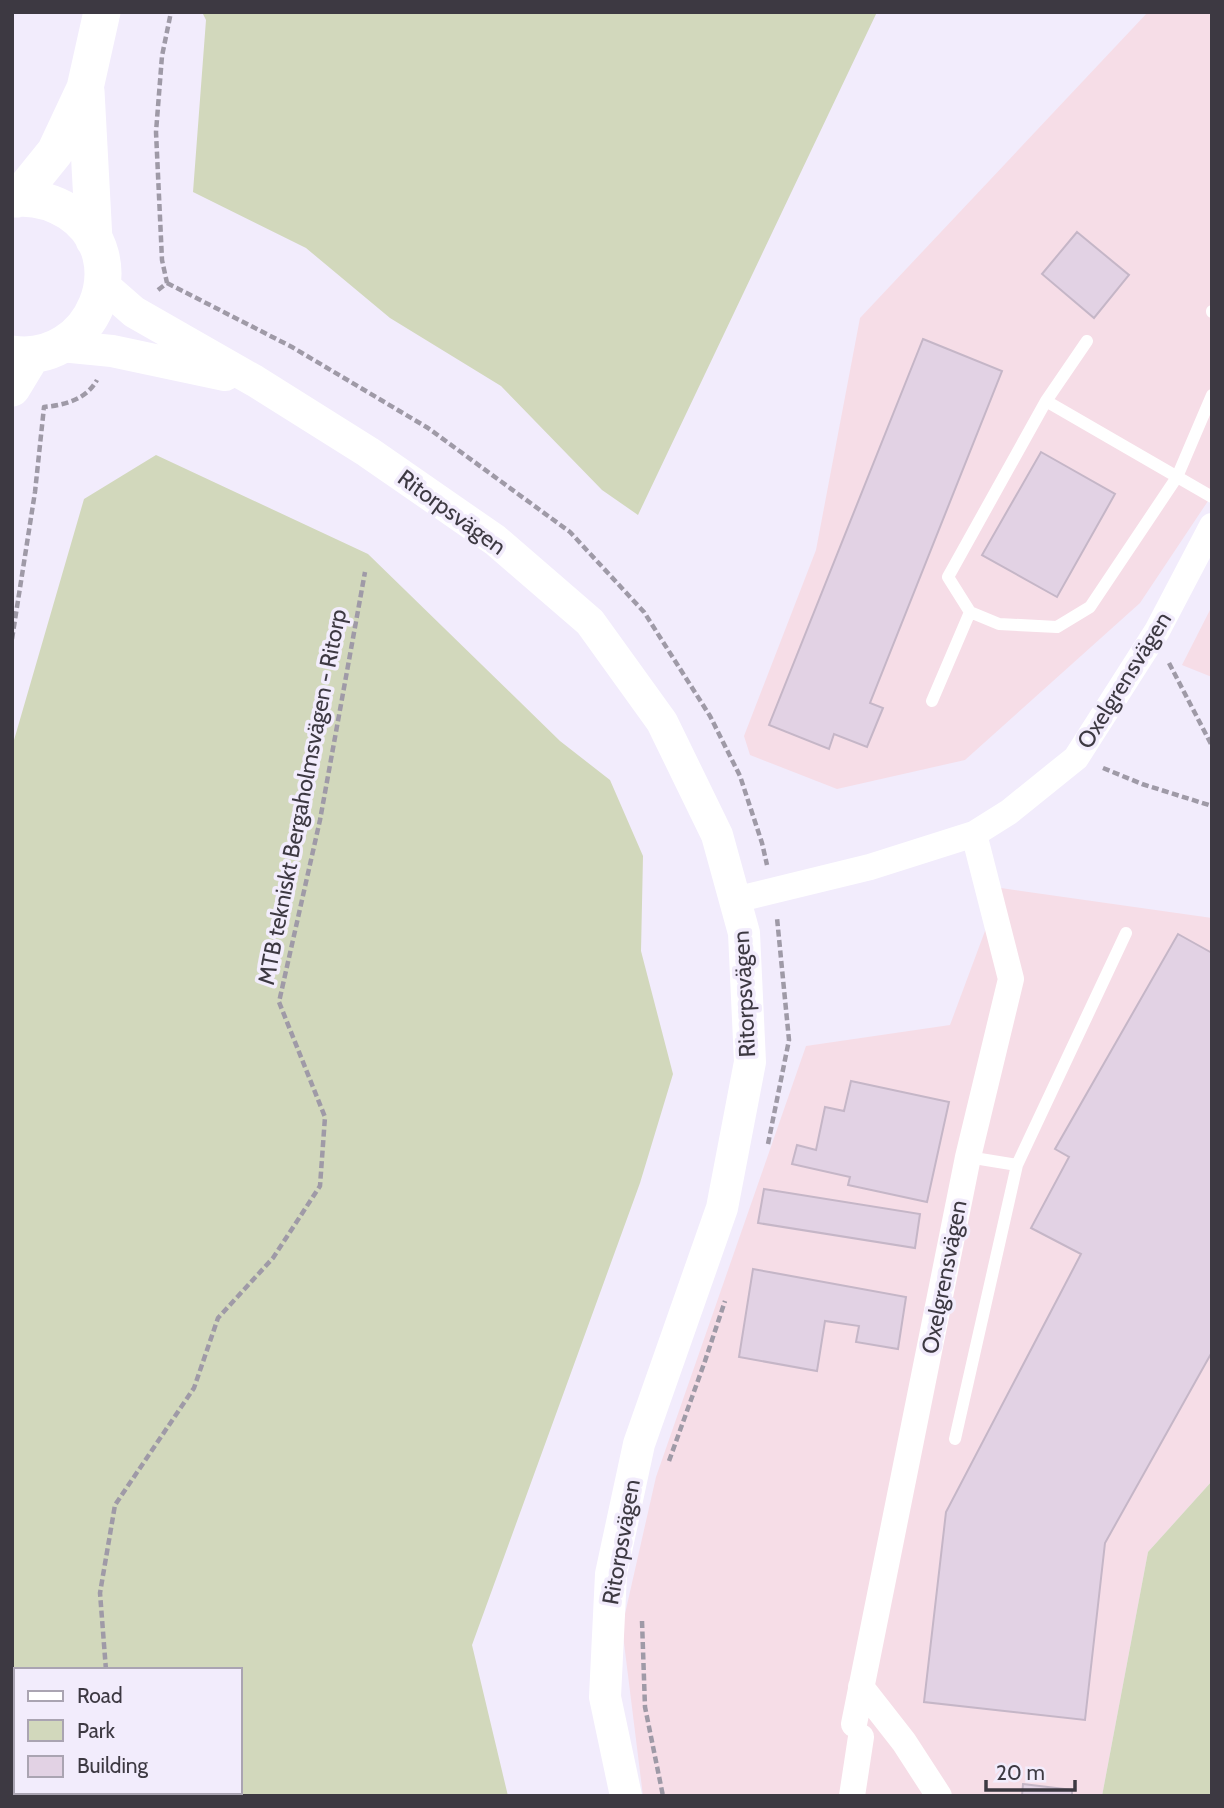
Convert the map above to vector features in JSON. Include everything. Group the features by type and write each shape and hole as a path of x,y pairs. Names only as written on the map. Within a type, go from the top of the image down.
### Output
{"main road":[{"path":"14,199 55,152 85,88 102,12"},
{"path":"85,88 94,240"},
{"path":"12,387 35,352 74,337 89,320 99,300 102,284 101,261 94,240 74,215 47,201 14,199"}],"street":[{"name":"Ritorpsvägen","path":"102,284 135,312 255,381 368,452 495,540 590,622 662,722 717,835 744,933 750,1062 722,1208 639,1444 611,1574 605,1697 626,1796"},
{"name":"Ritorpsvägen","path":"35,352 112,351 255,381"},
{"name":"Oxelgrensvägen","path":"735,900 870,867 974,834 1009,812 1076,758 1157,631 1212,526"},
{"name":"Oxelgrensvägen","path":"852,1796 861,1688 968,1157 1011,979 974,834"},
{"path":"861,1688 904,1742 939,1796"}],"lane":[{"path":"1087,341 1046,401 948,577 970,612 999,624 1057,627 1090,607 1177,477 1212,395"},
{"path":"1046,401 1212,497"},
{"path":"932,701 970,612"},
{"path":"955,1438 1017,1166 1126,933"},
{"path":"968,1157 1017,1166"}],"path":[{"path":"167,283 292,347 428,428 570,532 644,612 709,716 740,776 762,843 780,930 789,1040 766,1153"},
{"name":"MTB tekniskt Bergaholmsvägen - Ritorp","path":"106,1668 100,1593 115,1505 194,1388 218,1318 273,1258 320,1186 325,1117 279,1002 320,820 365,572"},
{"path":"1157,631 1171,667 1212,746"},
{"path":"1076,758 1142,784 1212,806"},
{"path":"667,1466 726,1296"},
{"path":"642,1614 645,1707 663,1796"}],"shaded area":[{"path":"1148,12 1212,12 1212,495 1140,603 965,760 837,789 750,755 744,736 816,550 860,318"},
{"path":"1212,606 1212,677 1182,665"},
{"path":"1001,888 1212,918 1212,1481 1148,1552 1102,1796 643,1796 622,1627 656,1477 806,1046 950,1025"}],"green space":[{"path":"202,12 877,12 638,515 602,490 501,386 390,318 306,248 193,192 206,20"},
{"path":"156,455 368,554 560,741 610,780 643,856 641,951 673,1074 640,1183 472,1645 508,1796 12,1796 12,747 84,499"},
{"path":"1212,1481 1212,1796 1102,1796 1148,1552"}],"building":[{"path":"1077,232 1129,275 1094,318 1042,274"},
{"path":"923,339 1002,371 870,703 883,708 867,747 834,734 829,749 769,725"},
{"path":"1041,452 1115,494 1057,597 982,555"},
{"path":"1178,934 1212,953 1212,1352 1105,1543 1085,1720 924,1702 946,1512 1081,1254 1031,1228 1069,1157 1055,1149"},
{"path":"851,1081 949,1102 927,1202 848,1185 850,1177 792,1164 797,1145 816,1150 825,1107 844,1111"},
{"path":"764,1189 920,1214 915,1248 758,1223"},
{"path":"753,1269 906,1297 898,1349 856,1342 859,1326 825,1321 817,1371 739,1357"},
{"path":"1023,1784 1072,1790 1072,1796 1022,1796"}]}
